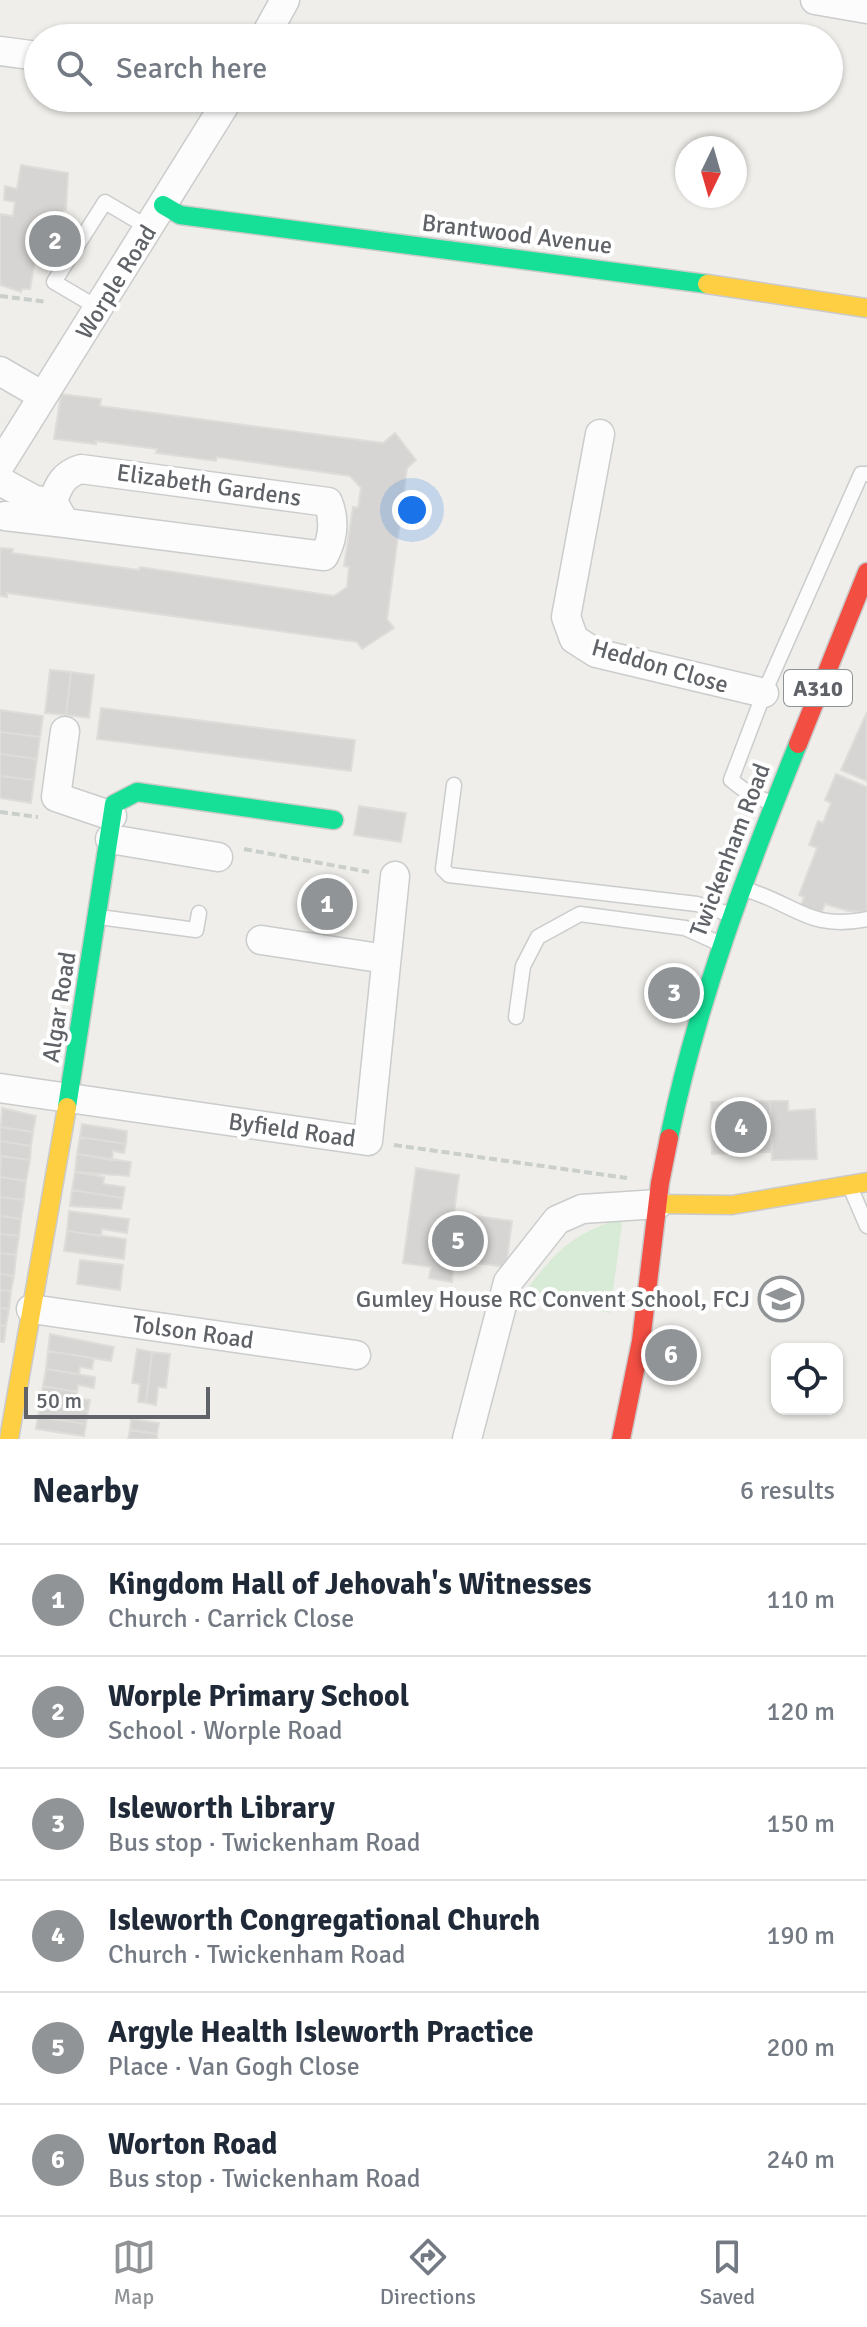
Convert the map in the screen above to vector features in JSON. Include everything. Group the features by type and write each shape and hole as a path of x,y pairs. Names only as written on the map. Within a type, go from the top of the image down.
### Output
{"street":[{"path":"272,24 285,0"},
{"path":"815,0 867,9"},
{"path":"0,51 24,54"},
{"name":"Worple Road","path":"0,465 220,112"},
{"name":"Brantwood Avenue","path":"156,217 180,215 636,273 867,308"},
{"path":"0,371 43,396"},
{"name":"Heddon Close","path":"600,434 566,617 574,639 596,653 764,693"},
{"name":"Elizabeth Gardens","path":"10,485 35,500 324,556 329,546 333,515 328,502 107,470 81,469 69,473 58,504"},
{"name":"Elizabeth Gardens","path":"5,516 58,504"},
{"name":"Twickenham Road","path":"621,1439 641,1341 659,1193 685,1060 740,887 867,572"},
{"path":"65,731 56,797 111,827 218,857"},
{"path":"111,827 114,804 137,792 334,820"},
{"name":"Algar Road","path":"9,1439 69,1099 111,827"},
{"name":"Byfield Road","path":"0,1088 368,1141 395,876"},
{"path":"261,940 386,959"},
{"path":"467,1439 508,1282 557,1220 582,1209 659,1193 732,1205 858,1184"},
{"name":"Tolson Road","path":"31,1309 356,1355"}],"lane":[{"path":"100,309 54,282 105,202 156,217"},
{"path":"773,804 748,793 731,780 764,693 861,474 867,474"},
{"path":"454,785 443,869 449,875 697,904 730,914"},
{"path":"740,887 779,899 817,922 838,924 867,919"},
{"path":"97,917 196,930 199,913"},
{"path":"516,1017 523,966 538,937 580,914 685,928 720,944"},
{"path":"858,1184 867,1226"}],"path":[{"path":"0,296 54,303"},
{"path":"368,1141 659,1193"}],"green space":[{"path":"623,1217 610,1313 523,1294 566,1246 590,1231"}],"building":[{"path":"21,165 68,173 66,210 63,210 61,222 42,220 30,289 22,289 21,292 0,285 0,214 13,216 15,202 4,200 5,186 17,189"},
{"path":"61,394 101,399 100,406 383,443 395,433 416,460 407,468 387,619 394,628 362,649 357,642 7,593 7,597 0,596 0,548 13,549 12,553 139,570 140,567 334,596 347,587 349,567 344,566 353,507 358,508 361,488 350,476 217,457 216,461 156,453 157,449 96,441 96,444 54,439"},
{"path":"50,670 71,672 66,715 45,713"},
{"path":"71,672 94,675 89,718 66,715"},
{"path":"101,708 355,740 351,771 97,739"},
{"path":"0,710 43,716 40,737 0,732"},
{"path":"867,712 867,781 841,770"},
{"path":"0,732 40,737 37,759 0,754"},
{"path":"0,754 37,759 34,780 0,776"},
{"path":"836,774 867,787 867,912 848,911 825,904 821,915 800,908 804,897 799,895 817,848 809,845 818,821 823,823 831,803 825,800"},
{"path":"0,776 34,780 31,803 0,798"},
{"path":"359,806 406,813 401,842 354,835"},
{"path":"770,1101 772,1152 712,1154 711,1102"},
{"path":"770,1101 788,1101 788,1111 815,1109 817,1159 772,1160"},
{"path":"2,1108 36,1116 33,1132 1,1127"},
{"path":"0,1124 1,1127 33,1132 31,1146 0,1141"},
{"path":"82,1124 127,1131 126,1144 80,1137"},
{"path":"80,1137 126,1144 124,1153 113,1151 112,1160 77,1154"},
{"path":"0,1141 31,1146 30,1160 0,1156"},
{"path":"77,1154 131,1162 129,1176 75,1172"},
{"path":"1,1156 30,1160 26,1181 0,1177"},
{"path":"416,1168 459,1175 454,1213 512,1221 506,1267 454,1260 452,1282 429,1278 431,1267 403,1263"},
{"path":"75,1172 104,1177 103,1184 125,1187 123,1198 72,1190"},
{"path":"0,1177 26,1181 24,1200 0,1197"},
{"path":"72,1190 123,1198 121,1209 70,1206"},
{"path":"0,1197 24,1200 21,1219 0,1216"},
{"path":"69,1211 129,1219 127,1233 102,1229 101,1236 67,1231"},
{"path":"0,1216 21,1219 19,1236 0,1234"},
{"path":"67,1231 126,1239 124,1259 64,1251"},
{"path":"0,1234 19,1236 16,1255 0,1253"},
{"path":"0,1253 16,1255 14,1276 0,1274"},
{"path":"80,1260 123,1265 120,1290 77,1284"},
{"path":"0,1274 14,1276 11,1291 0,1290"},
{"path":"0,1290 11,1291 9,1309 0,1308"},
{"path":"0,1308 9,1309 6,1326 0,1325"},
{"path":"0,1325 6,1326 4,1342 0,1342"},
{"path":"50,1334 114,1347 111,1361 48,1351"},
{"path":"137,1349 152,1352 146,1403 138,1402 140,1384 132,1383"},
{"path":"48,1351 94,1358 92,1369 80,1367 79,1374 46,1369"},
{"path":"152,1352 170,1354 166,1388 158,1387 156,1405 146,1403"},
{"path":"46,1369 95,1377 94,1388 78,1385 77,1392 43,1386"},
{"path":"43,1386 77,1392 76,1398 90,1400 88,1411 40,1404"},
{"path":"40,1404 88,1411 86,1424 38,1417"},
{"path":"38,1417 86,1424 84,1436 36,1429"},
{"path":"131,1419 159,1423 157,1434 130,1430"},
{"path":"130,1430 157,1434 157,1439 128,1439"}],"traffic: fast":[{"path":"163,205 180,215 707,284"},
{"path":"669,1138 680,1087 724,938 798,744"},
{"path":"67,1107 114,804 137,792 334,820"}],"traffic: slow":[{"path":"707,284 867,308"},
{"path":"9,1439 67,1107"},
{"path":"658,1204 732,1205 867,1182"}],"traffic: jam":[{"path":"798,744 867,572"},
{"path":"621,1439 641,1341 660,1183 669,1138"}],"place":[{"name":"Worple Primary School","path":"55,241"},
{"name":"Kingdom Hall of Jehovah's Witnesses","path":"327,904"},
{"name":"Isleworth Library","path":"674,993"},
{"name":"Isleworth Congregational Church","path":"741,1127"},
{"name":"Argyle Health Isleworth Practice","path":"458,1241"},
{"name":"Gumley House RC Convent School, FCJ","path":"781,1299"},
{"name":"Worton Road","path":"671,1355"}]}
